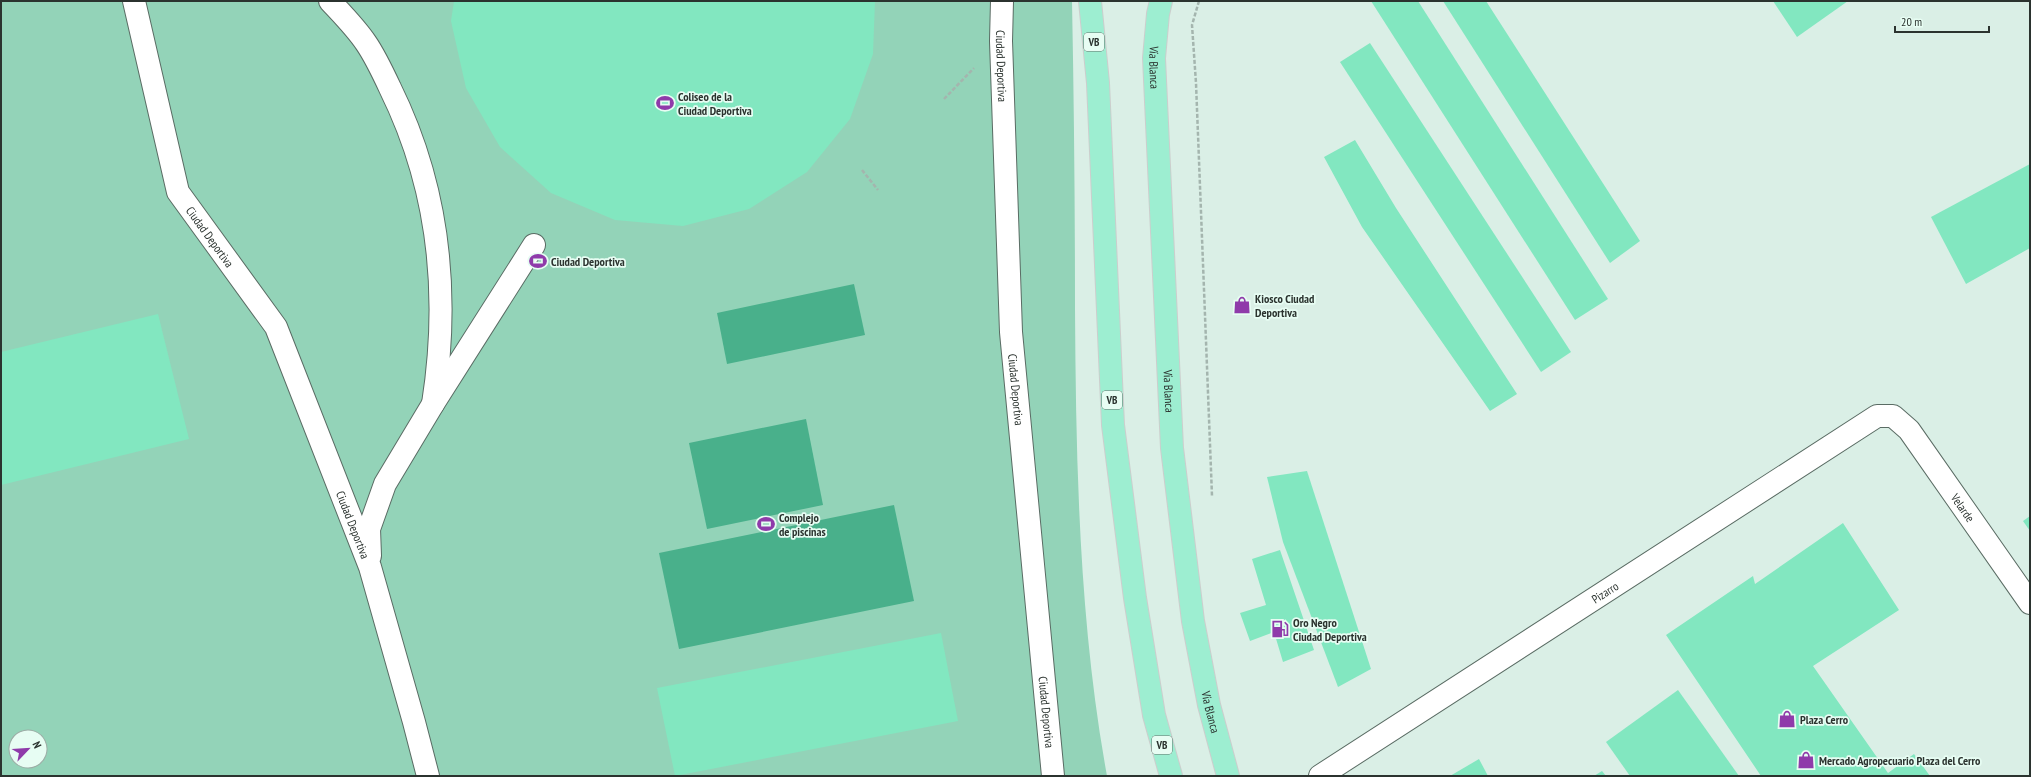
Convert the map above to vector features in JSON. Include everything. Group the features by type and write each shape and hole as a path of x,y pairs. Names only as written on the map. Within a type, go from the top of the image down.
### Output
{"main road":[{"name":"VB","path":"1090,1 1098,83 1113,425 1135,598 1154,715 1171,776"},
{"name":"Vía Blanca","path":"1161,1 1158,14 1154,58 1172,448 1193,621 1209,705 1228,776"}],"street":[{"name":"Ciudad Deportiva","path":"134,1 178,192 276,327 370,567 428,776"},
{"path":"330,1 366,42 404,116 423,168 433,213 441,309 439,366 433,404"},
{"name":"Ciudad Deportiva","path":"1002,1 1002,49 1011,332 1053,776"},
{"path":"370,567 370,529 385,484 433,404 534,245"},
{"name":"Pizarro","path":"1320,776 1877,416 1893,416"},
{"name":"Velarde","path":"1893,416 1910,430 2030,603"}],"path":[{"path":"1199,1 1192,26 1196,83 1212,496"},
{"path":"862,170 878,190"}],"shaded area":[{"name":"Ciudad Deportiva","path":"1,1 1072,1 1076,426 1078,485 1090,660 1107,776 1,776"},
{"path":"854,284 865,335 727,364 717,313"},
{"path":"806,419 823,505 707,529 689,443"},
{"path":"894,505 914,601 679,649 659,553"}],"building":[{"name":"Coliseo de la Ciudad Deportiva","path":"454,1 875,1 873,54 850,119 807,172 749,209 683,226 615,220 551,193 500,147 466,88 451,21"},
{"path":"1371,1 1418,1 1608,299 1575,320"},
{"path":"1443,1 1486,1 1640,241 1610,263"},
{"path":"1773,1 1848,1 1797,37"},
{"path":"1370,43 1571,352 1541,372 1340,62"},
{"path":"1355,140 1396,208 1517,394 1490,411 1362,227 1324,157"},
{"path":"2030,164 2030,248 1966,284 1931,217"},
{"path":"158,314 189,439 1,485 1,352"},
{"path":"1307,471 1371,669 1338,687 1283,542 1267,477"},
{"path":"2030,516 2030,531 2023,521"},
{"name":"Plaza Cerro","path":"1843,523 1899,610 1813,666 1888,773 1914,754 1930,776 1761,776 1666,635 1753,576 1755,584"},
{"path":"1280,550 1314,650 1283,662 1274,632 1250,641 1240,613 1266,605 1252,559"},
{"path":"941,633 958,721 675,776 657,688"},
{"path":"1678,690 1739,776 1630,776 1606,742"},
{"path":"1479,759 1488,776 1450,776"},
{"path":"1602,771 1606,776 1594,776"}],"place":[{"name":"Coliseo de la Ciudad Deportiva","path":"665,103"},
{"name":"Ciudad Deportiva","path":"538,261"},
{"name":"Kiosco Ciudad Deportiva","path":"1242,305"},
{"name":"Complejo de piscinas","path":"766,524"},
{"name":"Oro Negro Ciudad Deportiva","path":"1280,629"},
{"name":"Plaza Cerro","path":"1787,719"},
{"name":"Mercado Agropecuario Plaza del Cerro","path":"1806,760"}]}
